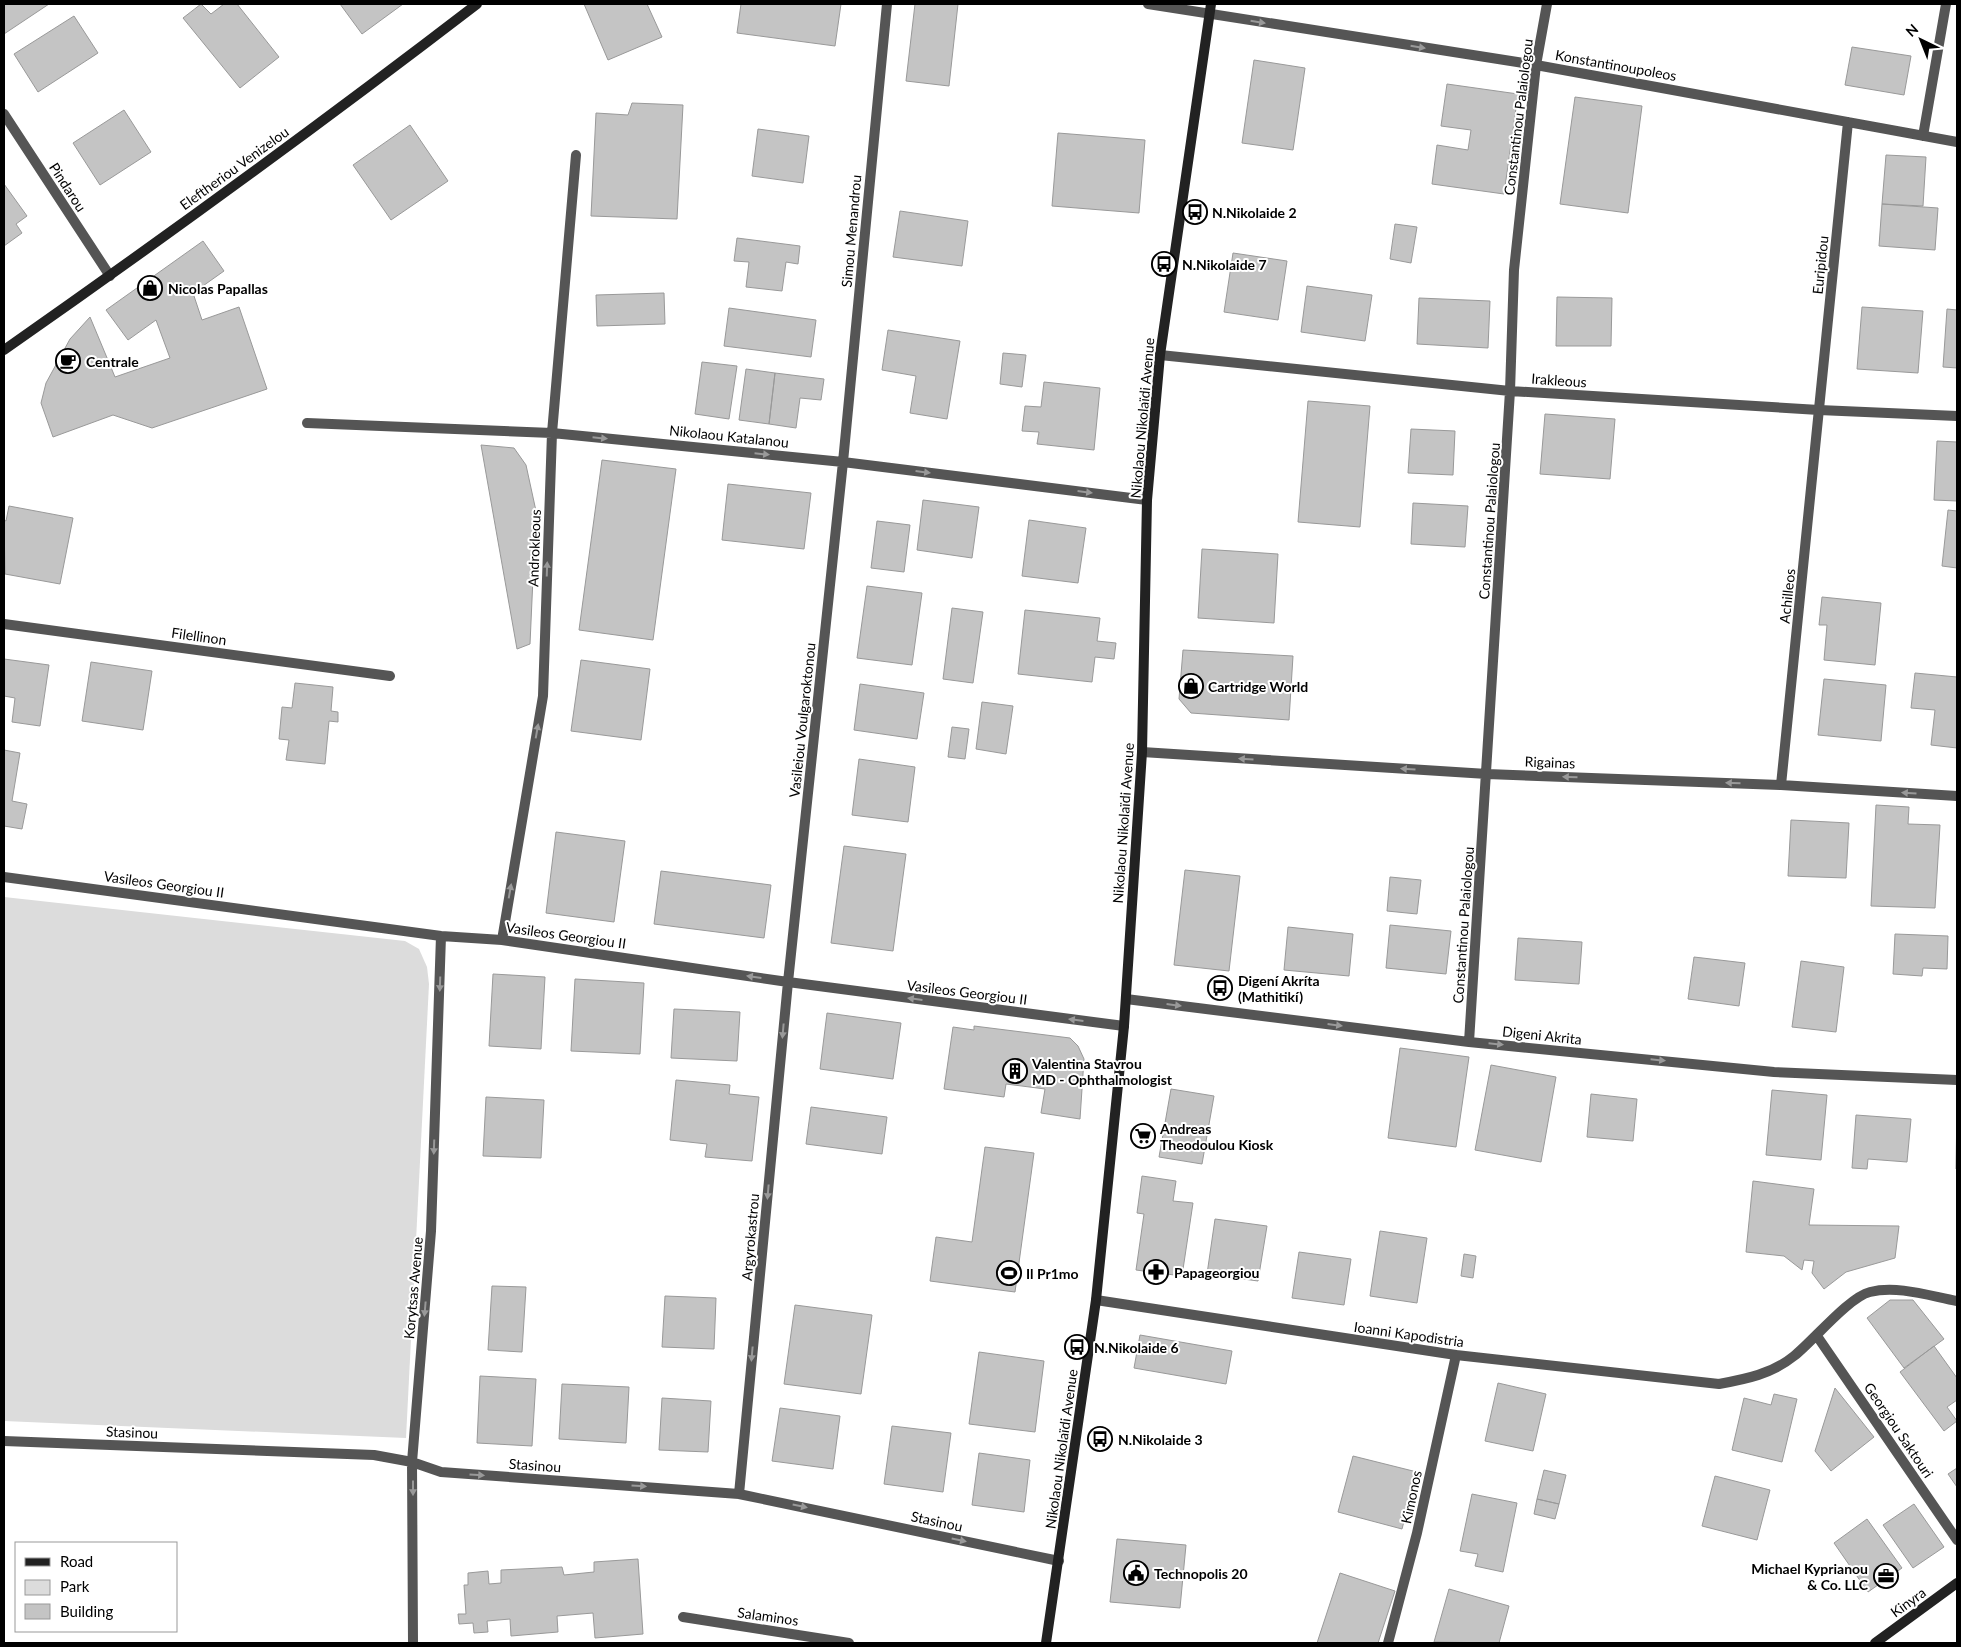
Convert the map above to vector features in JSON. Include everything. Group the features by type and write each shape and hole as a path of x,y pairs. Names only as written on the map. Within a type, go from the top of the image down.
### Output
{"street":[{"name":"Eleftheriou Venizelou","path":"4,350 110,276 362,93 477,4"},
{"name":"Simou Menandrou","path":"843,462 887,4"},
{"name":"Konstantinoupoleos","path":"1148,4 1211,9 1536,65 1957,142"},
{"name":"Constantinou Palaiologou","path":"1469,1042 1510,391 1514,270 1536,65 1547,4"},
{"path":"1923,136 1946,4"},
{"name":"Nikolaou Nikolaïdi Avenue","path":"1046,1643 1096,1300 1124,1026 1142,752 1147,500 1160,355 1211,9"},
{"name":"Pindarou","path":"4,114 110,276"},
{"name":"Euripidou","path":"1819,410 1848,122"},
{"name":"Androkleous","path":"502,940 543,696 552,433 576,155"},
{"name":"Irakleous","path":"1160,355 1510,391 1819,410 1957,416"},
{"name":"Achilleos","path":"1781,785 1819,410"},
{"name":"Nikolaou Katalanou","path":"307,423 552,433 843,462 1147,500"},
{"name":"Vasileiou Voulgaroktonou","path":"788,982 843,462"},
{"name":"Filellinon","path":"4,624 390,676"},
{"name":"Rigainas","path":"1142,752 1487,774 1781,785 1957,796"},
{"name":"Vasileos Georgiou II","path":"4,877 441,936 502,940 788,982 1124,1026"},
{"name":"Korytsas Avenue","path":"413,1643 412,1462 431,1231 441,936"},
{"name":"Argyrokastrou","path":"739,1494 788,982"},
{"name":"Digeni Akrita","path":"1126,999 1469,1042 1774,1072 1957,1080"},
{"name":"Ioanni Kapodistria","path":"1096,1300 1456,1355 1719,1384 1749,1378 1771,1370 1793,1357 1855,1300 1867,1292 1881,1290 1902,1291 1957,1301"},
{"name":"Georgiou Saktouri","path":"1817,1336 1957,1540"},
{"name":"Kimonos","path":"1388,1643 1417,1533 1456,1355"},
{"name":"Stasinou","path":"4,1441 374,1454 412,1462 440,1472 739,1494 1059,1561"},
{"name":"Kinyra","path":"1875,1643 1957,1583"},
{"name":"Salaminos","path":"683,1617 849,1643"}],"green space":[{"path":"4,897 405,941 419,949 427,967 429,984 406,1438 4,1421"}],"building":[{"path":"4,4 49,4 4,34"},
{"path":"201,4 211,14 224,4 237,4 279,57 240,88 183,18"},
{"path":"340,4 403,4 362,34"},
{"path":"584,4 647,4 662,37 608,60"},
{"path":"741,4 841,4 835,46 737,33"},
{"path":"915,4 958,4 949,86 906,81"},
{"path":"74,16 98,53 38,92 14,54"},
{"path":"1852,47 1911,56 1904,95 1845,85"},
{"path":"1254,60 1305,68 1293,150 1242,143"},
{"path":"1447,84 1518,94 1504,194 1432,184 1437,145 1468,150 1471,130 1441,126"},
{"path":"1575,97 1642,106 1628,213 1560,204"},
{"path":"632,103 683,105 677,219 591,216 596,113 628,115"},
{"path":"124,110 151,152 100,185 73,143"},
{"path":"410,125 448,181 391,220 353,165"},
{"path":"758,129 809,136 803,183 752,176"},
{"path":"1058,133 1145,140 1139,213 1052,206"},
{"path":"1886,155 1926,157 1923,206 1882,204"},
{"path":"4,184 27,216 16,224 22,233 4,246"},
{"path":"1882,204 1938,208 1935,250 1879,246"},
{"path":"900,211 968,221 962,266 893,257"},
{"path":"1395,224 1417,227 1411,263 1390,259"},
{"path":"737,238 800,246 798,264 786,262 782,291 746,287 749,262 734,261"},
{"path":"203,241 224,271 193,293 202,320 239,307 267,389 152,428 113,415 53,437 41,403 46,383 70,339 90,317 115,377 170,358 156,320 128,340 106,310"},
{"path":"1233,253 1287,261 1278,320 1224,312"},
{"path":"1307,286 1372,295 1365,341 1301,332"},
{"path":"664,293 665,324 597,326 596,295"},
{"path":"1557,297 1612,298 1611,346 1556,346"},
{"path":"1419,298 1490,301 1488,348 1417,344"},
{"path":"1862,307 1923,311 1918,373 1857,369"},
{"path":"729,308 816,320 811,357 724,346"},
{"path":"1947,309 1957,310 1957,368 1943,367"},
{"path":"888,330 960,341 947,419 910,413 916,376 882,370"},
{"path":"1003,353 1026,355 1022,387 1000,384"},
{"path":"702,362 737,366 729,419 695,414"},
{"path":"746,369 775,373 769,424 739,420"},
{"path":"775,373 824,379 821,400 800,398 796,428 769,424"},
{"path":"1044,382 1100,388 1094,450 1037,444 1039,432 1022,431 1025,406 1041,407"},
{"path":"1308,401 1370,406 1360,527 1298,522"},
{"path":"1545,414 1615,419 1610,479 1540,474"},
{"path":"1411,429 1455,431 1453,475 1408,473"},
{"path":"1937,441 1957,442 1957,501 1934,500"},
{"path":"481,445 514,448 526,465 536,511 530,644 517,649"},
{"path":"602,460 676,469 653,640 579,630"},
{"path":"728,484 811,493 804,549 722,540"},
{"path":"923,500 979,507 972,558 917,550"},
{"path":"1413,503 1468,506 1465,547 1411,544"},
{"path":"9,506 73,518 60,584 5,574 4,520 6,521"},
{"path":"1948,510 1957,511 1957,568 1942,566"},
{"path":"1029,520 1086,528 1078,583 1022,576"},
{"path":"877,521 910,525 904,572 871,568"},
{"path":"1202,549 1278,554 1274,623 1198,618"},
{"path":"867,586 922,593 912,665 857,658"},
{"path":"1822,597 1881,603 1875,665 1824,660 1827,625 1819,625"},
{"path":"952,608 983,612 973,683 943,679"},
{"path":"1025,610 1100,618 1097,641 1116,643 1114,659 1095,657 1092,682 1018,674"},
{"path":"1183,650 1293,656 1289,720 1191,713 1179,699"},
{"path":"4,659 49,665 40,726 12,722 15,698 4,696"},
{"path":"581,660 650,669 641,740 571,731"},
{"path":"91,662 152,671 143,730 82,721"},
{"path":"1915,673 1957,677 1957,748 1931,745 1935,710 1911,708"},
{"path":"1824,679 1886,685 1881,741 1818,735"},
{"path":"295,683 333,687 331,711 338,712 338,722 329,721 325,764 286,760 289,740 279,739 282,707 292,708"},
{"path":"860,684 924,693 917,739 854,730"},
{"path":"982,702 1013,706 1006,754 976,749"},
{"path":"952,727 969,729 965,759 948,757"},
{"path":"4,750 20,753 12,801 27,804 22,829 4,826"},
{"path":"859,759 915,767 908,822 852,815"},
{"path":"1876,805 1909,807 1908,824 1940,825 1935,908 1871,906"},
{"path":"1791,820 1849,823 1846,878 1788,876"},
{"path":"556,832 625,841 614,922 546,913"},
{"path":"844,846 906,854 893,951 831,943"},
{"path":"1185,870 1240,876 1229,971 1174,965"},
{"path":"661,871 771,885 764,938 654,924"},
{"path":"1390,877 1421,880 1417,914 1387,911"},
{"path":"1390,925 1451,931 1446,974 1386,968"},
{"path":"1288,927 1353,934 1349,976 1284,970"},
{"path":"1895,934 1948,936 1947,969 1923,968 1922,976 1893,974"},
{"path":"1518,938 1582,942 1579,984 1515,980"},
{"path":"1694,957 1745,963 1739,1006 1688,999"},
{"path":"1801,961 1844,967 1836,1032 1792,1027"},
{"path":"493,974 545,977 541,1049 489,1046"},
{"path":"575,979 644,983 640,1054 571,1051"},
{"path":"674,1009 740,1012 737,1061 671,1058"},
{"path":"827,1013 901,1023 893,1079 820,1069"},
{"name":"Valentina Stavrou MD - Ophthalmologist","path":"974,1026 1070,1038 1078,1046 1084,1059 1080,1119 1041,1113 1045,1089 1006,1084 1004,1097 944,1089 953,1027 974,1030"},
{"path":"1400,1048 1469,1057 1456,1147 1388,1138"},
{"path":"1491,1065 1556,1077 1541,1162 1475,1150"},
{"path":"676,1080 730,1085 729,1094 759,1097 752,1161 705,1157 707,1144 670,1140"},
{"path":"1171,1089 1214,1096 1202,1164 1159,1157"},
{"path":"1772,1090 1827,1095 1821,1160 1766,1155"},
{"path":"1591,1094 1637,1099 1633,1141 1587,1137"},
{"path":"486,1097 544,1100 541,1158 483,1156"},
{"path":"1957,1105 1957,1169 1956,1169"},
{"path":"811,1107 887,1117 882,1154 806,1144"},
{"path":"1856,1115 1911,1119 1907,1162 1868,1159 1867,1169 1852,1168"},
{"path":"985,1147 1034,1153 1015,1292 930,1281 936,1237 972,1242"},
{"path":"1142,1176 1176,1181 1173,1201 1193,1203 1182,1276 1136,1270 1144,1214 1137,1213"},
{"path":"1753,1181 1814,1189 1809,1225 1899,1226 1895,1258 1846,1272 1824,1289 1812,1273 1814,1261 1804,1260 1802,1270 1784,1256 1746,1252"},
{"path":"1215,1219 1267,1226 1258,1281 1207,1274"},
{"path":"1380,1231 1427,1238 1417,1303 1370,1296"},
{"path":"1299,1252 1351,1259 1344,1305 1292,1298"},
{"path":"1464,1254 1476,1256 1473,1278 1461,1276"},
{"path":"492,1286 526,1287 522,1352 488,1350"},
{"path":"665,1296 716,1298 714,1349 662,1347"},
{"path":"1890,1300 1913,1300 1944,1339 1904,1368 1867,1318"},
{"path":"795,1305 872,1315 861,1394 784,1384"},
{"path":"1140,1335 1232,1351 1226,1384 1134,1368"},
{"path":"1934,1346 1957,1378 1957,1400 1947,1407 1957,1421 1944,1431 1900,1372"},
{"path":"979,1352 1044,1361 1035,1432 969,1424"},
{"path":"480,1376 536,1379 532,1446 477,1443"},
{"path":"1498,1383 1546,1394 1533,1451 1485,1441"},
{"path":"562,1384 629,1387 626,1443 559,1439"},
{"path":"1835,1388 1874,1437 1831,1471 1815,1451"},
{"path":"1774,1394 1797,1399 1782,1462 1732,1450 1744,1398 1771,1405"},
{"path":"662,1398 711,1401 708,1452 659,1450"},
{"path":"780,1408 840,1416 833,1469 772,1461"},
{"path":"892,1426 951,1433 943,1492 884,1484"},
{"path":"979,1453 1030,1460 1024,1512 972,1505"},
{"path":"1353,1456 1417,1472 1402,1529 1338,1512"},
{"path":"1957,1468 1957,1487 1948,1474"},
{"path":"1544,1470 1566,1475 1559,1504 1537,1499"},
{"path":"1715,1476 1770,1490 1757,1540 1702,1526"},
{"path":"1472,1494 1517,1503 1503,1572 1475,1566 1478,1554 1460,1551"},
{"path":"1537,1499 1559,1504 1555,1519 1534,1514"},
{"path":"1914,1504 1944,1547 1913,1568 1883,1525"},
{"path":"1867,1519 1902,1568 1868,1592 1834,1543"},
{"path":"1117,1539 1186,1545 1180,1608 1110,1602"},
{"path":"638,1559 643,1634 595,1638 593,1613 557,1616 558,1632 511,1636 510,1619 487,1621 488,1632 474,1633 473,1623 459,1624 458,1614 466,1614 464,1585 468,1585 468,1573 488,1571 489,1584 501,1583 501,1570 562,1567 564,1575 594,1572 594,1562"},
{"path":"1340,1573 1395,1591 1378,1643 1317,1643"},
{"path":"1449,1589 1509,1606 1499,1643 1434,1642"}],"place":[{"name":"N.Nikolaide 2","path":"1195,212"},
{"name":"N.Nikolaide 7","path":"1164,264"},
{"name":"Nicolas Papallas","path":"150,288"},
{"name":"Centrale","path":"68,361"},
{"name":"Cartridge World","path":"1191,686"},
{"name":"Digení Akríta (Mathitikí)","path":"1220,988"},
{"name":"Valentina Stavrou MD - Ophthalmologist","path":"1015,1071"},
{"name":"Andreas Theodoulou Kiosk","path":"1143,1136"},
{"name":"Papageorgiou","path":"1156,1272"},
{"name":"Il Pr1mo","path":"1009,1273"},
{"name":"N.Nikolaide 6","path":"1077,1347"},
{"name":"N.Nikolaide 3","path":"1100,1439"},
{"name":"Technopolis 20","path":"1136,1573"},
{"name":"Michael Kyprianou & Co. LLC","path":"1886,1576"}]}
